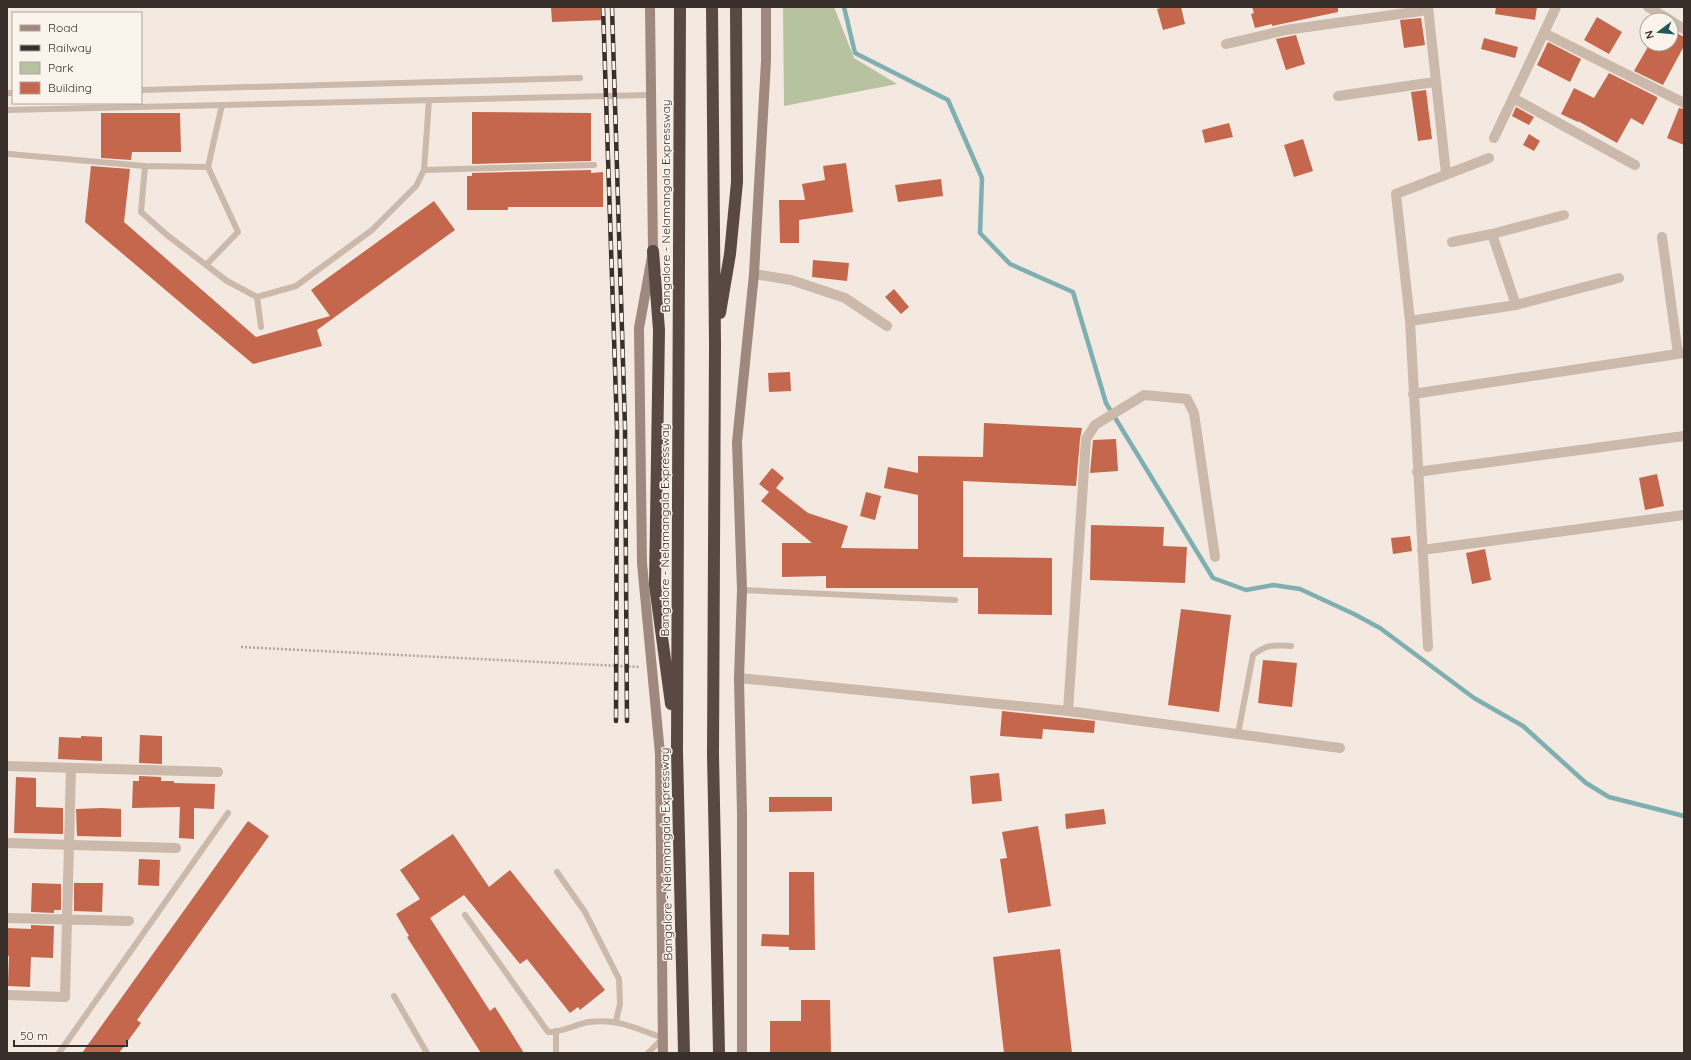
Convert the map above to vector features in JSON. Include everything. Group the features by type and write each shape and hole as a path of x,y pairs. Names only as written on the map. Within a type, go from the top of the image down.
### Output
{"highway":[{"name":"Bangalore - Nelamangala Expressway","path":"680,7 677,751 684,1053"},
{"path":"712,7 715,345 713,754 719,1053"},
{"path":"715,345 730,254 737,182 736,7"},
{"path":"653,251 659,330 655,586 677,751"}],"street":[{"path":"650,7 653,251 639,328 642,563 660,754 663,1053"},
{"path":"742,1053 742,814 739,678 742,590 737,442 754,274 766,68 766,7"},
{"path":"1494,138 1556,7"},
{"path":"1226,44 1286,30 1428,9 1446,174"},
{"path":"1544,33 1684,103"},
{"path":"1338,96 1435,82"},
{"path":"1513,98 1635,165"},
{"path":"1428,647 1417,472 1410,321 1396,194 1489,158"},
{"path":"1452,242 1492,234 1564,215"},
{"path":"1492,234 1516,305"},
{"path":"1413,394 1681,353 1662,237"},
{"path":"754,274 791,280 845,298 887,326"},
{"path":"1410,321 1516,305 1619,278"},
{"path":"1068,711 1086,439 1095,425 1144,395 1187,399 1194,413 1215,557"},
{"path":"1417,472 1684,436"},
{"path":"1422,550 1684,515"},
{"path":"739,678 1068,711 1340,748"},
{"path":"7,766 218,772"},
{"path":"7,995 65,996 71,768"},
{"path":"7,843 176,848"},
{"path":"7,918 129,921"}],"lane":[{"path":"142,90 580,78"},
{"path":"7,110 650,95"},
{"path":"145,166 141,212 227,281 257,297 296,286 372,230 416,186 424,170 429,100"},
{"path":"206,265 238,232 208,167 222,105"},
{"path":"9,154 145,166 208,167"},
{"path":"424,170 594,165"},
{"path":"257,297 261,327"},
{"path":"742,590 955,600"},
{"path":"1238,734 1253,655 1272,644 1291,646"},
{"path":"59,1053 228,813"},
{"path":"557,872 585,912 620,979 620,1004 616,1021"},
{"path":"464,915 546,1030 556,1031 589,1022 616,1021 663,1038 648,1053"},
{"path":"394,996 427,1053"},
{"path":"556,1031 556,1053"}],"path":[{"path":"241,647 652,668"}],"green space":[{"path":"783,7 834,7 854,58 897,84 784,106"}],"building":[{"path":"551,7 604,7 605,20 552,22"},
{"path":"1164,7 1181,7 1185,24 1163,30 1157,9"},
{"path":"1252,7 1338,7 1338,12 1272,26 1272,24 1255,28 1251,14 1254,13"},
{"path":"1496,7 1537,7 1535,20 1495,14"},
{"path":"1597,17 1622,32 1609,54 1584,40"},
{"path":"1421,18 1425,45 1404,48 1400,20"},
{"path":"1679,34 1684,37 1684,46 1663,85 1634,71 1645,52 1679,52"},
{"path":"1296,35 1305,64 1286,70 1276,39"},
{"path":"1484,38 1518,47 1515,58 1481,49"},
{"path":"1548,42 1581,59 1570,82 1537,65"},
{"path":"1609,73 1657,97 1643,125 1631,118 1617,143 1578,121 1561,114 1574,88 1594,98"},
{"path":"1426,90 1432,139 1418,141 1411,92"},
{"path":"1516,107 1534,117 1529,125 1512,116"},
{"path":"1679,108 1684,109 1684,145 1667,138"},
{"path":"472,112 591,113 591,161 472,164"},
{"path":"101,113 180,113 181,152 132,152 131,160 101,158"},
{"path":"1229,123 1233,137 1205,143 1202,130"},
{"path":"1529,134 1540,141 1534,151 1523,145"},
{"path":"1303,139 1313,171 1294,177 1284,145"},
{"path":"846,163 853,212 799,220 799,243 780,243 779,200 805,200 802,184 825,180 823,166"},
{"path":"91,166 130,169 124,222 256,337 330,316 311,290 434,201 455,230 317,330 322,346 253,364 85,222"},
{"path":"591,170 591,173 603,172 603,207 508,207 508,210 467,210 467,176 472,176 472,173"},
{"path":"941,179 943,196 898,202 895,185"},
{"path":"813,260 849,263 847,281 812,277"},
{"path":"894,289 909,307 901,314 885,297"},
{"path":"790,372 791,391 769,392 768,373"},
{"path":"984,423 1082,428 1076,486 963,481 963,557 1052,558 1052,615 978,614 978,588 826,588 826,576 782,577 782,543 812,543 761,501 769,492 759,484 772,468 784,478 776,488 808,513 848,526 841,548 918,549 918,495 884,488 888,467 918,473 918,456 983,457"},
{"path":"1116,439 1118,471 1090,473 1093,440"},
{"path":"1657,474 1664,506 1645,510 1639,478"},
{"path":"866,492 881,496 875,520 860,516"},
{"path":"1091,525 1164,527 1163,546 1187,547 1185,583 1090,580"},
{"path":"1410,536 1412,551 1393,554 1391,538"},
{"path":"1485,549 1491,580 1472,584 1466,553"},
{"path":"1181,609 1231,615 1219,712 1168,705"},
{"path":"1263,660 1297,663 1292,707 1258,703"},
{"path":"1002,711 1095,721 1094,733 1043,729 1042,739 1000,736"},
{"path":"140,735 162,736 162,764 139,763"},
{"path":"81,736 102,737 102,761 58,759 59,737 81,738"},
{"path":"999,773 1002,801 972,804 970,776"},
{"path":"139,776 161,777 161,781 174,781 174,783 215,784 214,809 194,808 194,839 179,838 180,807 132,808 133,781 139,781"},
{"path":"16,777 36,778 36,807 63,808 63,834 14,833"},
{"path":"769,797 832,797 832,811 769,812"},
{"path":"76,809 121,809 121,837 77,836"},
{"path":"1104,809 1106,824 1066,829 1065,814"},
{"path":"248,821 269,836 137,1020 141,1023 119,1053 82,1053"},
{"path":"1038,826 1051,906 1008,913 1000,859 1007,858 1002,832"},
{"path":"453,834 489,887 510,870 605,990 580,1010 578,1007 570,1013 527,959 520,964 464,895 430,918 490,1011 495,1007 524,1053 481,1053 407,937 409,936 396,914 420,899 400,870"},
{"path":"139,859 160,860 159,886 138,885"},
{"path":"789,872 814,872 815,950 789,950 789,947 761,946 762,934 789,935"},
{"path":"32,883 61,884 61,910 54,910 54,913 31,912"},
{"path":"74,883 103,883 102,912 74,911"},
{"path":"31,925 54,926 53,958 31,957 30,987 8,986 9,956 7,956 7,928 31,929"},
{"path":"1060,949 1072,1053 1004,1053 993,957"},
{"path":"801,1000 830,1000 831,1053 770,1053 770,1021 801,1021"}],"waterway":[{"path":"844,7 855,53 948,100 982,178 980,233 1010,264 1073,292 1106,403 1213,578 1246,590 1273,585 1300,589 1354,614 1380,628 1474,698 1523,726 1586,783 1609,797 1684,816"}],"railway":[{"path":"603,7 617,428 616,721"},
{"path":"612,7 625,427 627,721"}]}
